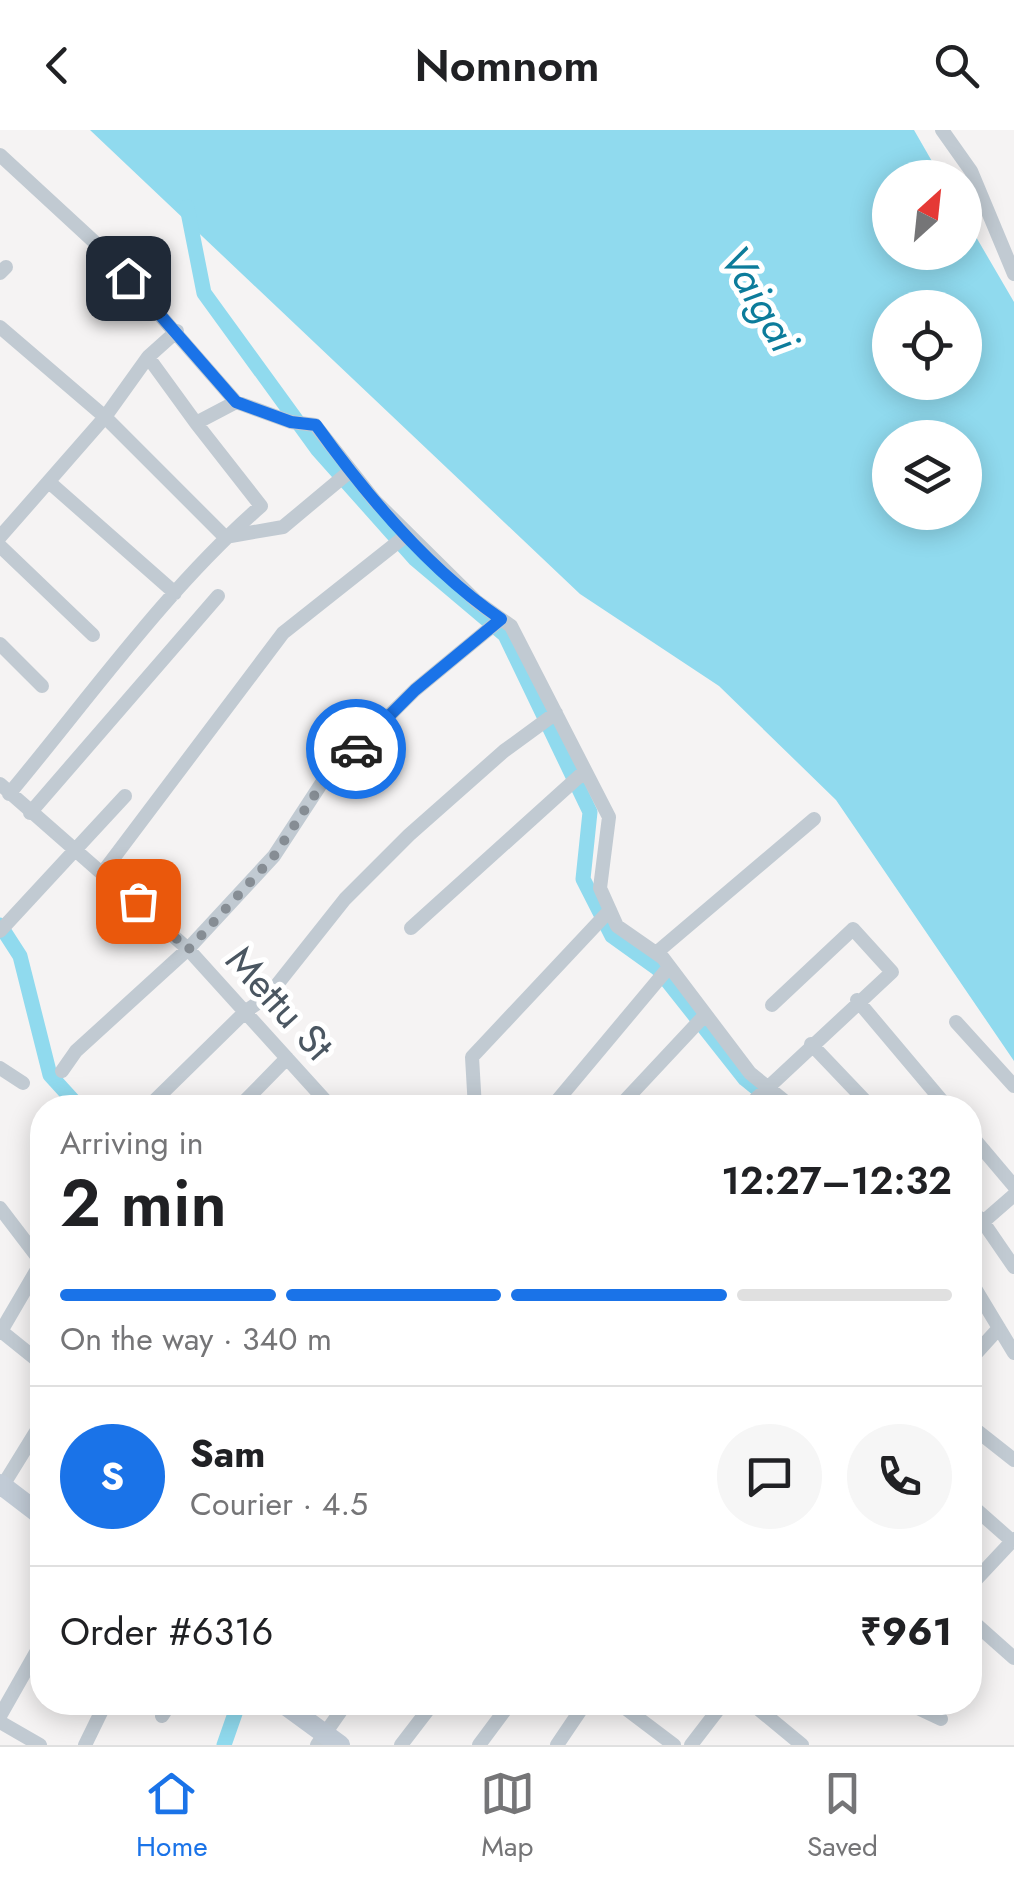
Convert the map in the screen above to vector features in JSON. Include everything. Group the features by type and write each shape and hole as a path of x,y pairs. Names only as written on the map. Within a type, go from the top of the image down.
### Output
{"street":[{"path":"942,130 971,171 1014,274"},
{"path":"0,155 102,248 236,402 316,425 344,476 402,538 496,623 511,626 578,777 609,817 600,888 605,916 656,953 665,972 758,1094 892,972 853,929 772,1005"},
{"path":"0,326 105,418 225,537"},
{"path":"0,536 105,418 148,356 177,331"},
{"path":"5,789 225,537 261,506 148,356"},
{"path":"196,423 236,402"},
{"path":"225,537 282,527 344,476"},
{"path":"49,482 176,593"},
{"path":"102,872 282,633 402,538"},
{"path":"0,546 93,635"},
{"path":"30,812 218,596"},
{"path":"62,1071 76,1051 188,950 274,856 324,781 415,690 496,623"},
{"path":"0,644 42,686"},
{"path":"160,1095 246,1011 268,996 345,898 408,835 549,718"},
{"path":"410,928 578,777"},
{"name":"Mettu St","path":"5,789 188,950 320,1095"},
{"path":"4,927 125,796"},
{"path":"656,953 814,820"},
{"path":"475,1095 472,1057 605,916"},
{"path":"561,1095 665,972"},
{"path":"857,1000 937,1095"},
{"path":"630,1095 702,1019"},
{"path":"956,1022 1014,1086"},
{"path":"811,1044 860,1095"},
{"path":"251,1095 287,1058"},
{"path":"0,1068 23,1083"},
{"path":"982,1148 1014,1186"},
{"path":"982,1222 1014,1195"},
{"path":"0,1208 30,1247"},
{"path":"982,1233 1014,1267"},
{"path":"30,1282 1,1332 30,1355"},
{"path":"982,1304 996,1331 1014,1353"},
{"path":"982,1347 996,1331"},
{"path":"982,1435 1014,1460"},
{"path":"30,1441 1,1486 30,1507"},
{"path":"982,1514 1013,1540 982,1573"},
{"path":"982,1630 1014,1658"},
{"path":"30,1664 0,1719 40,1745"},
{"path":"85,1745 100,1715"},
{"path":"296,1715 328,1742 341,1715"},
{"path":"401,1745 424,1715"},
{"path":"479,1745 502,1715"},
{"path":"557,1745 577,1715"},
{"path":"634,1715 674,1745"},
{"path":"690,1745 714,1715"},
{"path":"766,1715 802,1745"},
{"path":"933,1715 941,1719"}],"water":[{"name":"Vaigai","path":"90,130 914,130 931,160 872,160 872,270 982,270 982,247 1014,302 1014,1061 836,800 719,686 580,594"}],"waterway":[{"path":"187,207 204,293 318,450 415,559 505,635 590,812 583,879 612,936 658,969 745,1079 765,1095"},
{"path":"0,925 20,956 50,1075 68,1095"},
{"path":"224,1745 234,1715"}],"way so far":[{"path":"138,901 188,950 274,856 324,781 356,749"}],"route":[{"path":"128,278 200,356 236,402 291,422 316,425 375,501 476,601 501,619 415,690 356,749"}]}
